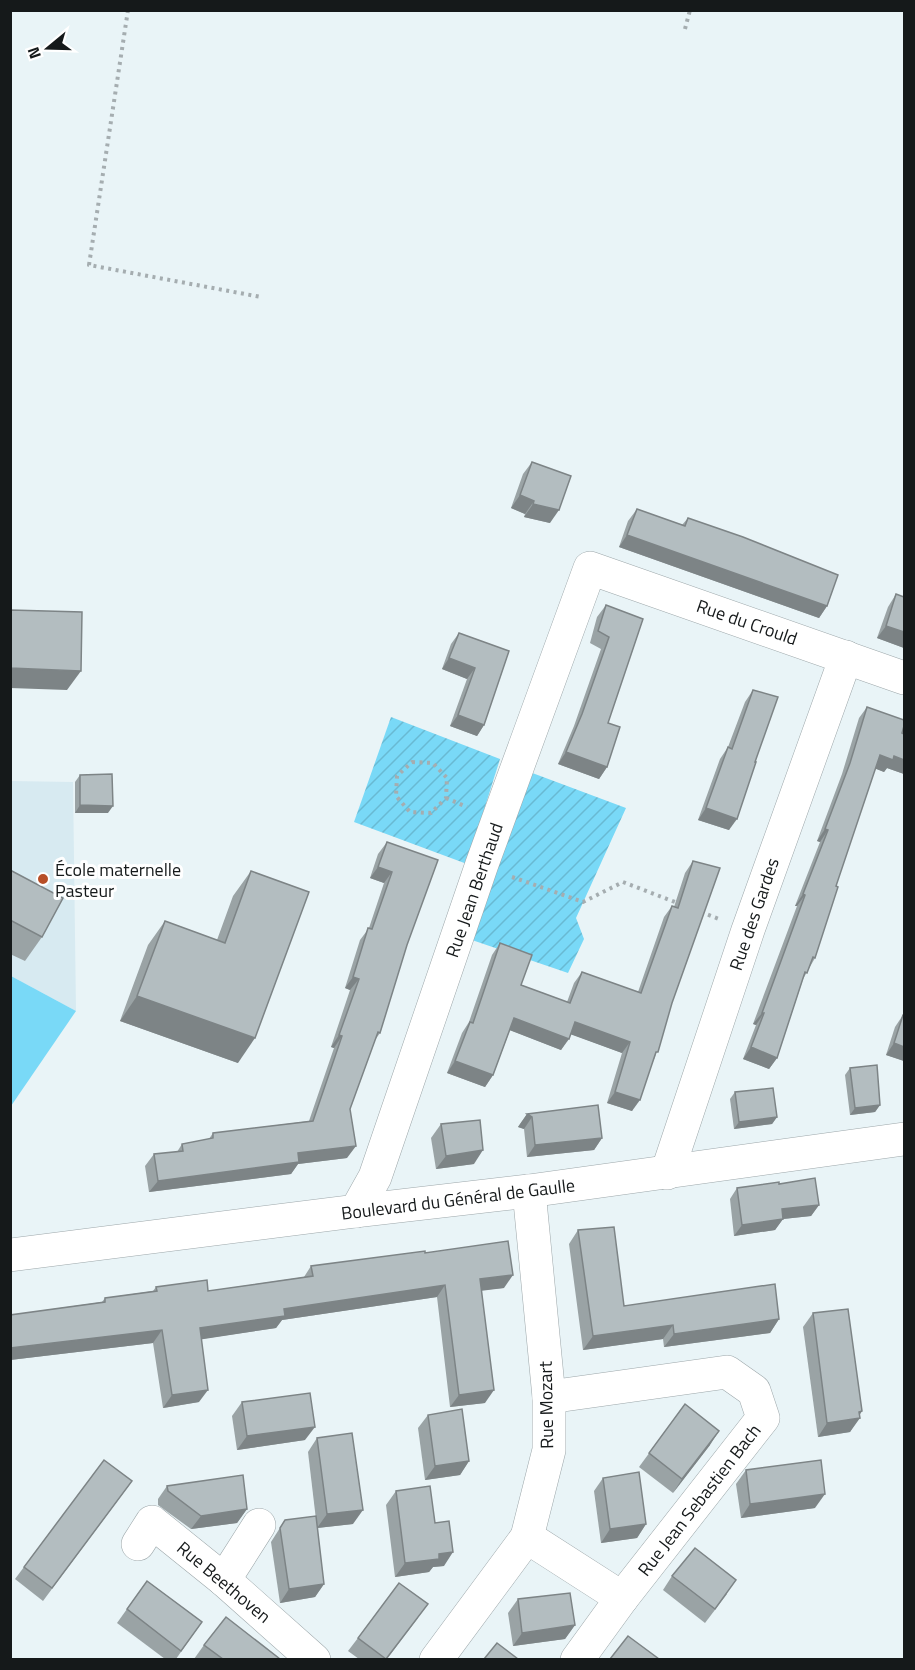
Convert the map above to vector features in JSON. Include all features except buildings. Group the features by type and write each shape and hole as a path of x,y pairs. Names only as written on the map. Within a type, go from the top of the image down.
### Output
{"street":[{"name":"Rue du Crould","path":"590,568 904,678"},
{"name":"Rue Jean Berthaud","path":"356,1211 375,1177 482,864 590,568"},
{"name":"Rue des Gardes","path":"667,1173 748,930 846,657"},
{"name":"Boulevard du Général de Gaulle","path":"10,1255 529,1191 904,1139"},
{"name":"Rue Mozart","path":"436,1659 527,1537 549,1450 549,1397 529,1191"},
{"name":"Rue Jean Sebastien Bach","path":"549,1397 727,1372 754,1391 763,1419 576,1659"},
{"name":"Rue Beethoven","path":"138,1544 153,1522 224,1580 314,1659"},
{"path":"224,1580 259,1525"},
{"path":"527,1537 622,1598"}],"path":[{"path":"128,10 89,265 261,297"},
{"path":"685,29 690,10"},
{"path":"412,762 433,763 447,778 446,798 431,813 410,812 396,796 397,776 412,762"},
{"path":"482,864 583,902 623,882 686,906"},
{"path":"696,910 748,930"}],"shaded area":[{"path":"391,717 500,759 467,864 354,822"},
{"path":"527,771 626,808 576,918 584,939 568,973 469,939"},
{"name":"École maternelle Pasteur","path":"10,781 73,782 76,1011 11,976"},
{"path":"11,976 76,1011 11,1106"}],"place":[{"name":"École maternelle Pasteur","path":"43,879"}]}
